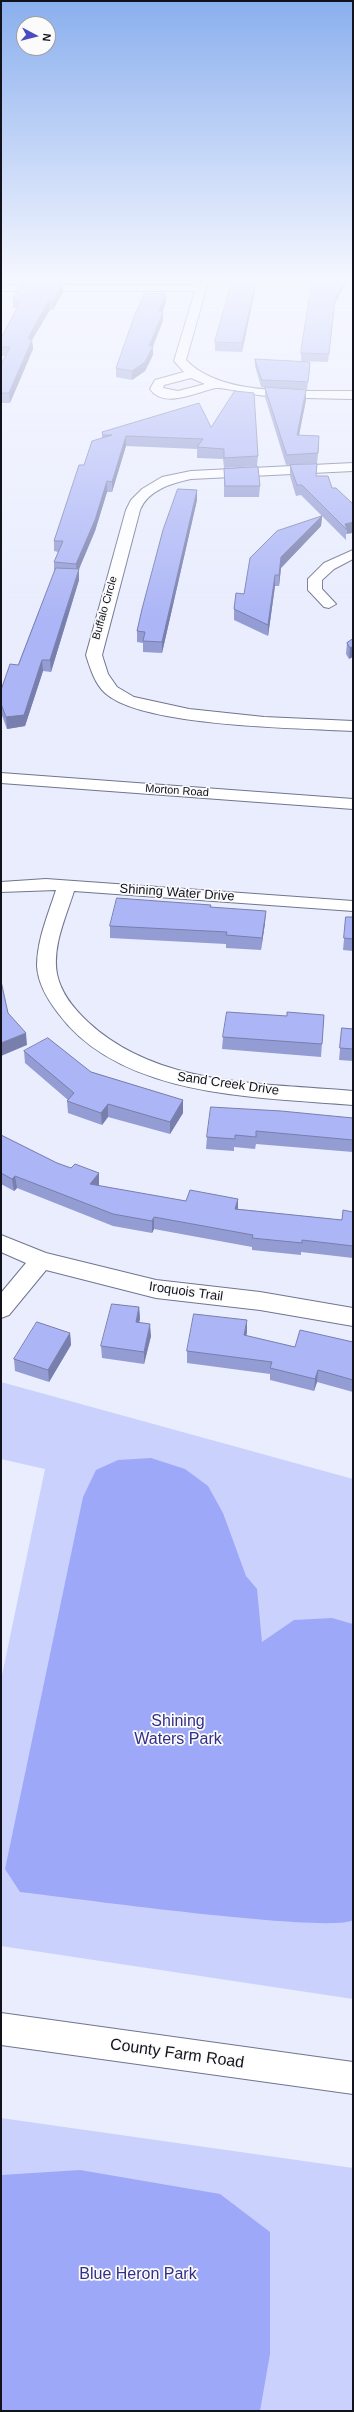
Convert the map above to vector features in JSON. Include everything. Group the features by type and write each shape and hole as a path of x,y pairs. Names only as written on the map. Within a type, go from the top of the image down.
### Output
{"street":[{"path":"342,395 353,395"},
{"name":"Buffalo Circle","path":"353,467 209,473 167,480 147,492 136,503 133,510 94,655 97,668 112,690 132,700 156,708 189,715 353,726"},
{"path":"329,604 315,590 315,579 329,566 353,554"},
{"name":"Morton Road","path":"1,778 353,804"},
{"name":"Shining Water Drive","path":"1,887 46,884 67,885 353,906"},
{"name":"Sand Creek Drive","path":"67,885 48,946 47,968 54,993 63,1009 85,1034 136,1064 180,1078 215,1084 353,1098"},
{"name":"Iroquois Trail","path":"1,1243 41,1260 156,1290 260,1301 353,1318"},
{"path":"1,1309 41,1260"},
{"name":"County Farm Road","path":"1,2029 353,2078"}],"green space":[{"name":"Shining Waters Park","path":"1,1382 353,1479 353,1999 1,1946 1,1680 45,1469 1,1459"},
{"name":"Blue Heron Park","path":"1,2118 353,2168 353,2411 1,2411"}],"water":[{"name":"Shining Waters Park","path":"151,1458 185,1469 208,1486 223,1513 246,1576 257,1589 262,1642 294,1620 332,1618 353,1624 353,1920 334,1923 250,1919 20,1892 5,1869 83,1497 96,1470 118,1460"},
{"name":"Blue Heron Park","path":"80,2170 220,2194 270,2232 270,2354 260,2411 1,2411 1,2175"}],"building":[{"path":"233,395 254,395 258,456 224,458 224,449 197,447 203,439 126,436 112,482 107,481 95,520 76,564 54,562 63,541 54,541 79,465 84,465 92,441 112,435 103,435 102,432 199,403 211,427"},
{"path":"267,395 305,395 297,435 319,436 318,453 287,455"},
{"path":"317,464 316,476 328,476 332,488 336,488 353,504 353,522 345,524 347,530 302,485 297,485 290,465"},
{"path":"258,467 260,486 225,486 224,469"},
{"path":"178,489 197,490 162,642 143,641 145,632 137,631 142,609 163,530"},
{"path":"322,516 281,557 279,575 275,575 268,625 234,609 236,593 244,594 250,558 277,531"},
{"path":"56,568 79,569 50,660 42,660 24,715 6,717 1,704 1,690 10,664 18,665"},
{"path":"353,639 353,646 350,648 347,643"},
{"path":"117,898 266,911 262,938 226,935 227,932 110,926"},
{"path":"346,917 353,917 353,939 344,938"},
{"path":"1,981 8,1013 26,1033 1,1043"},
{"path":"227,1012 287,1016 287,1012 324,1015 322,1044 223,1037"},
{"path":"342,1028 353,1029 353,1049 340,1048"},
{"path":"48,1038 91,1072 183,1100 170,1122 108,1104 101,1113 67,1101 74,1093 24,1051"},
{"path":"211,1107 281,1111 353,1118 353,1140 256,1131 256,1137 235,1135 235,1139 207,1137"},
{"path":"1,1135 57,1163 71,1168 75,1164 99,1173 90,1184 186,1201 190,1190 238,1199 235,1209 342,1220 343,1210 353,1212 353,1246 302,1240 302,1243 252,1238 253,1235 154,1217 152,1221 113,1214 15,1176 12,1179 1,1173"},
{"path":"112,1304 139,1307 136,1322 150,1324 144,1352 101,1346"},
{"path":"194,1314 247,1320 244,1335 295,1347 300,1330 353,1342 353,1380 318,1370 315,1379 270,1368 272,1362 187,1351"},
{"path":"37,1322 70,1333 48,1370 14,1359"}]}
